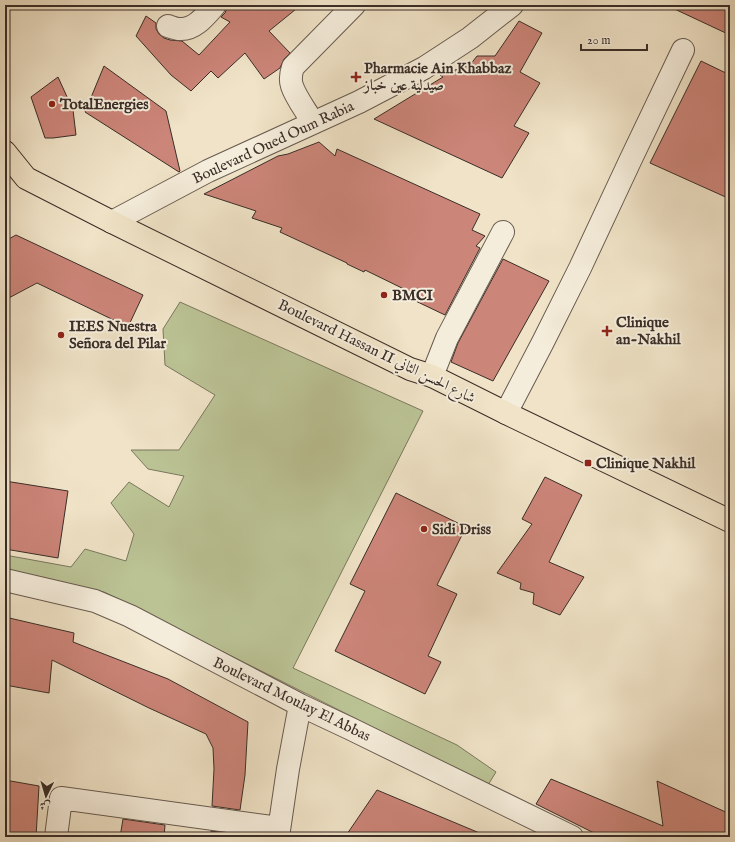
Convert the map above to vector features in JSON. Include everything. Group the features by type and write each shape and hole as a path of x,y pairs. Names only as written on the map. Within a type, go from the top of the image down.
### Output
{"main road":[{"name":"Boulevard Hassan II شارع الحسن الثاني","path":"5,152 15,178 112,222 410,369 432,376 730,521"}],"street":[{"path":"168,26 180,30 190,28 204,18 216,5"},
{"path":"313,123 291,85 291,74 293,67 354,5"},
{"name":"Boulevard Oued Oum Rabia","path":"112,222 208,171 359,102 424,68 470,38 512,5"},
{"path":"506,413 580,268 683,50"},
{"path":"432,376 447,338 503,232"},
{"name":"Boulevard Moulay El Abbas","path":"5,580 95,601 130,616 300,705 572,837"},
{"path":"56,837 61,798 278,833 300,705"}],"green space":[{"path":"180,302 423,411 293,668 457,745 496,772 488,785 104,592 5,570 5,555 71,567 85,549 126,561 134,534 111,503 129,482 169,507 184,476 148,469 131,450 179,450 215,395 165,365 163,329"}],"building":[{"path":"227,5 301,5 269,31 290,53 284,59 280,68 264,79 245,53 218,78 211,71 191,91 171,75 136,36 146,16 156,23 156,29 164,38 182,41 199,55 230,22 221,17 225,13"},
{"path":"666,5 730,5 730,35"},
{"path":"519,21 542,33 520,72 540,83 514,126 529,133 502,178 374,119 443,77 440,75 470,65 477,56 495,56"},
{"path":"701,61 730,75 730,199 650,163"},
{"path":"104,66 166,111 179,172 85,112"},
{"name":"TotalEnergies","path":"58,77 73,110 76,135 45,138 31,97"},
{"path":"319,142 335,156 337,149 480,214 472,230 485,236 476,246 480,248 445,315 403,295 406,290 365,270 364,272 280,232 282,228 252,218 256,211 204,194 278,156 288,154"},
{"path":"16,235 143,295 128,327 37,283 5,300 5,241"},
{"path":"503,259 549,281 493,381 451,362 458,343"},
{"path":"545,477 582,495 549,562 584,577 560,615 533,604 534,593 520,589 521,583 497,573 532,524 522,519"},
{"path":"5,481 68,491 58,558 5,549"},
{"path":"396,493 466,527 437,585 457,594 428,656 441,662 425,694 335,651 365,591 350,584"},
{"path":"5,617 74,633 73,642 168,679 248,722 245,775 240,810 212,806 214,769 213,748 206,734 149,708 52,660 49,693 5,685"},
{"path":"551,779 663,826 657,781 730,814 730,837 602,837 536,804"},
{"path":"5,780 39,786 36,837 5,837"},
{"path":"377,790 489,837 345,837"},
{"path":"123,819 165,825 164,837 120,837"},
{"path":"211,831 233,834 232,837 211,837"}],"place":[{"name":"Pharmacie Ain Khabbaz صيدلية عين خباز","path":"356,77"},
{"name":"TotalEnergies","path":"52,104"},
{"name":"BMCI","path":"384,295"},
{"name":"Clinique an-Nakhil","path":"607,331"},
{"name":"IEES Nuestra Señora del Pilar","path":"61,335"},
{"name":"Clinique Nakhil","path":"588,463"},
{"name":"Sidi Driss","path":"424,529"}]}
